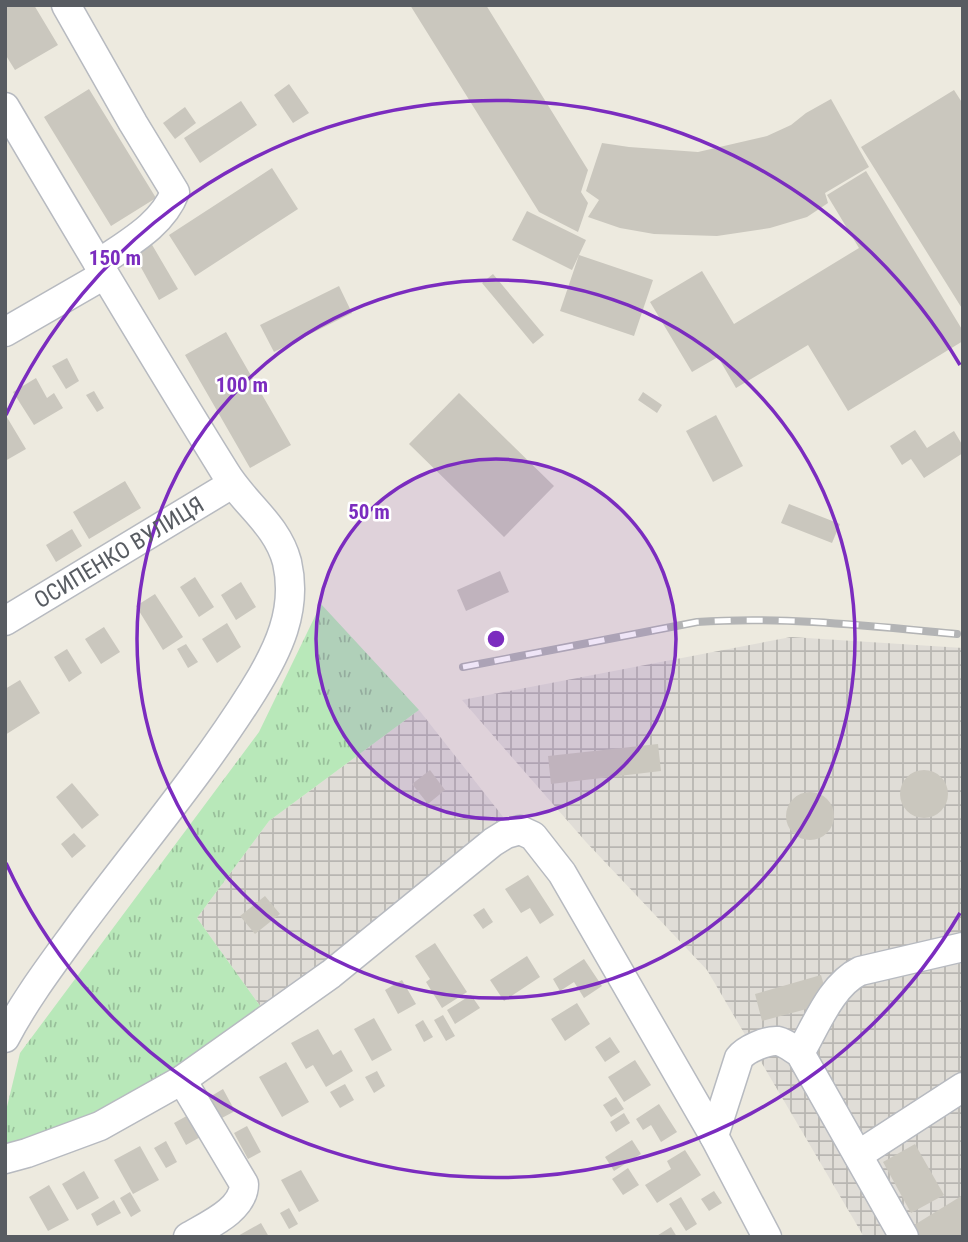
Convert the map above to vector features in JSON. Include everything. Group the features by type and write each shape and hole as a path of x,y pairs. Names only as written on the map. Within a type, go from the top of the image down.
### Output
{"street":[{"path":"5,332 101,270 159,218 175,192 66,5"},
{"path":"5,107 232,484 262,515 282,546 291,593 282,636 272,658 238,712 173,804 43,977 5,1038"},
{"name":"ОСИПЕНКО ВУЛИЦЯ","path":"5,621 232,484"},
{"path":"5,1159 100,1126 182,1080 331,974 485,848 506,834 520,830 533,836 562,873 768,1237"},
{"path":"800,1053 847,977 860,971 963,947"},
{"path":"713,1136 743,1052 779,1041 800,1053 904,1237"},
{"path":"182,1080 244,1184 244,1193 239,1201 220,1217 188,1237"},
{"path":"858,1155 963,1087"}],"shaded area":[{"path":"791,637 963,648 963,1237 864,1237 707,970 586,842 462,700"},
{"path":"419,710 504,818 263,1010 197,918 269,821"}],"green space":[{"path":"321,604 419,710 269,821 197,918 263,1010 99,1121 5,1146 5,1115 20,1053 259,732"}],"building":[{"path":"5,5 34,5 58,45 15,70 5,54"},
{"path":"410,5 486,5 588,170 581,192 588,203 578,232 539,212"},
{"path":"289,84 309,113 293,123 274,95"},
{"path":"89,89 156,198 111,226 44,117"},
{"path":"954,90 963,104 963,310 861,147"},
{"path":"831,99 869,167 825,193 828,203 807,217 770,228 717,236 654,234 620,228 588,217 599,200 586,191 602,143 698,152 767,136 791,125"},
{"path":"241,101 257,125 200,163 184,138"},
{"path":"185,107 196,123 175,139 163,123"},
{"path":"272,168 298,209 195,276 169,235"},
{"path":"866,171 963,331 963,341 848,411 808,345 736,388 718,357 692,372 650,302 702,271 734,324 859,248 827,195"},
{"path":"527,211 586,240 572,270 512,240"},
{"path":"151,243 178,289 159,300 133,253"},
{"path":"579,255 653,280 634,336 560,311"},
{"path":"493,274 544,335 533,344 482,283"},
{"path":"339,286 352,313 274,352 260,325"},
{"path":"226,332 291,445 250,468 185,355"},
{"path":"67,358 79,381 66,389 52,366"},
{"path":"36,378 47,398 54,393 63,408 34,425 13,392"},
{"path":"94,391 104,408 97,412 86,395"},
{"path":"643,392 662,405 657,413 638,400"},
{"path":"459,393 554,486 504,537 409,444"},
{"path":"5,414 26,449 5,461"},
{"path":"716,415 743,466 713,482 686,431"},
{"path":"915,430 927,448 954,431 963,446 963,453 924,478 911,459 902,465 890,446"},
{"path":"125,481 141,508 89,539 73,512"},
{"path":"789,504 840,524 832,543 781,523"},
{"path":"72,529 82,546 56,562 46,545"},
{"path":"500,571 509,592 466,611 457,590"},
{"path":"195,577 214,607 199,617 180,587"},
{"path":"241,582 256,607 236,620 221,595"},
{"path":"155,594 183,637 163,650 136,606"},
{"path":"227,623 241,647 217,663 202,639"},
{"path":"104,627 120,652 101,664 85,639"},
{"path":"186,644 198,662 188,668 177,649"},
{"path":"67,649 82,673 69,682 54,657"},
{"path":"20,680 40,713 5,735 5,689"},
{"path":"658,744 661,771 551,784 548,756"},
{"path":"430,770 445,790 428,804 412,784"},
{"path":"924,770 941,777 948,794 941,811 924,818 907,811 900,794 907,777"},
{"path":"72,783 99,815 82,829 56,797"},
{"path":"810,792 827,799 834,816 827,833 810,840 793,833 786,816 793,799"},
{"path":"74,833 86,846 72,858 61,844"},
{"path":"528,875 554,915 540,924 530,908 521,913 505,889"},
{"path":"265,896 280,914 255,934 240,916"},
{"path":"484,908 493,922 483,929 473,915"},
{"path":"435,943 467,992 442,1008 426,982 430,979 415,956"},
{"path":"527,956 540,977 504,1001 490,980"},
{"path":"584,959 602,986 584,998 574,982 560,991 553,979"},
{"path":"821,975 829,1003 762,1021 755,994"},
{"path":"402,980 416,1004 398,1014 385,990"},
{"path":"471,995 480,1008 455,1024 447,1010"},
{"path":"577,1003 590,1024 565,1041 551,1019"},
{"path":"443,1015 455,1036 446,1041 434,1020"},
{"path":"374,1018 392,1050 372,1061 354,1029"},
{"path":"423,1020 433,1037 424,1042 415,1025"},
{"path":"318,1029 333,1055 341,1050 353,1071 326,1087 313,1065 306,1069 291,1043"},
{"path":"610,1037 620,1052 605,1062 595,1047"},
{"path":"635,1060 651,1085 624,1102 608,1077"},
{"path":"286,1062 309,1102 282,1117 259,1077"},
{"path":"377,1071 385,1086 374,1093 365,1077"},
{"path":"345,1084 354,1100 340,1108 330,1092"},
{"path":"223,1089 235,1111 220,1119 208,1098"},
{"path":"616,1097 624,1109 611,1117 603,1105"},
{"path":"659,1104 677,1132 661,1142 651,1125 643,1130 636,1119"},
{"path":"192,1113 204,1135 186,1145 174,1123"},
{"path":"624,1113 630,1123 616,1132 610,1122"},
{"path":"247,1126 261,1152 248,1159 234,1133"},
{"path":"632,1140 641,1154 614,1171 605,1157"},
{"path":"166,1141 177,1162 166,1168 154,1148"},
{"path":"915,1144 944,1195 911,1213 883,1162"},
{"path":"140,1146 159,1180 133,1194 114,1160"},
{"path":"685,1150 701,1175 657,1203 645,1185 671,1169 667,1161"},
{"path":"628,1168 639,1185 623,1195 612,1179"},
{"path":"301,1170 319,1201 299,1212 281,1180"},
{"path":"84,1171 99,1198 77,1210 62,1184"},
{"path":"49,1185 69,1220 48,1231 29,1197"},
{"path":"714,1191 722,1203 709,1211 701,1199"},
{"path":"130,1192 141,1211 131,1217 120,1198"},
{"path":"963,1195 963,1237 917,1237 911,1227"},
{"path":"681,1197 697,1224 686,1231 669,1204"},
{"path":"114,1200 121,1213 97,1226 91,1214"},
{"path":"289,1208 298,1224 289,1229 280,1213"},
{"path":"261,1223 269,1237 236,1237"},
{"path":"671,1227 677,1237 655,1237"}],"railway":[{"path":"463,667 697,622 795,621 957,634"}]}
